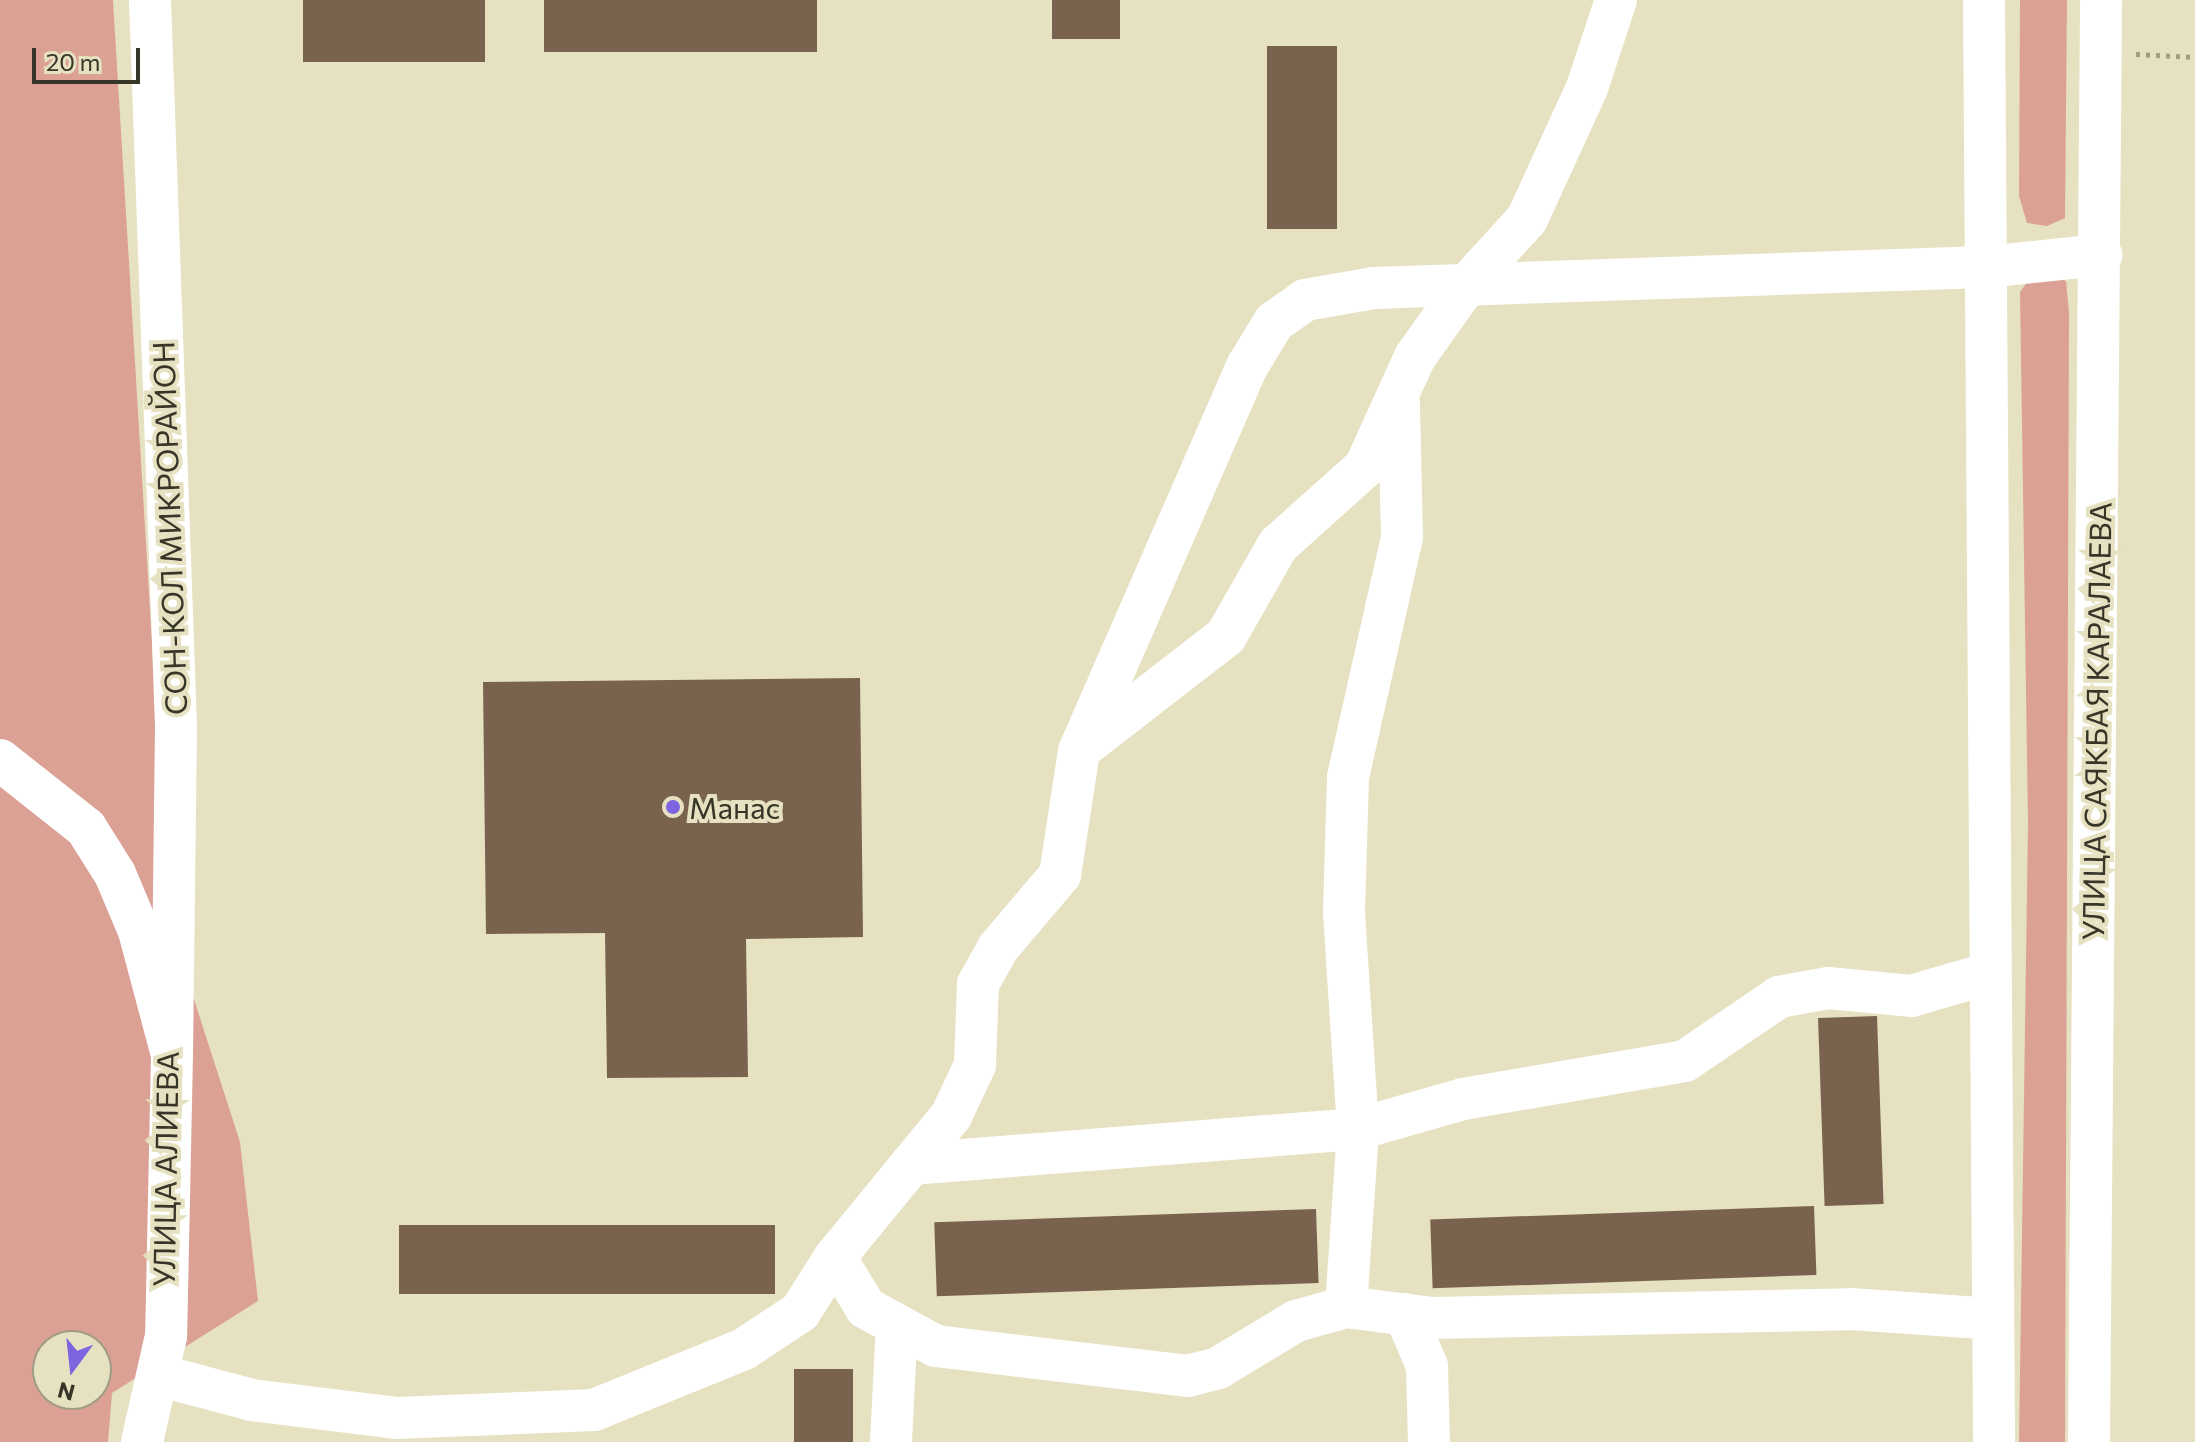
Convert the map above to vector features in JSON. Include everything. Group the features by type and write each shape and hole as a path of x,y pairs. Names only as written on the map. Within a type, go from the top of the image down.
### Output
{"street":[{"name":"СОН-КОЛ МИКРОРАЙОН","path":"150,0 176,727 172,1055"},
{"path":"1079,751 1226,636 1278,545 1365,467 1399,401 1415,357 1464,288 1527,219 1587,88 1616,0"},
{"path":"1984,0 1994,1442"},
{"name":"УЛИЦА САЯКБАЯ КАРАЛАЕВА","path":"2089,1442 2101,0"},
{"path":"158,1375 252,1400 396,1418 594,1410 744,1349 800,1312 835,1257 951,1116 975,1065 978,984 998,948 1060,875 1079,751 1248,365 1274,322 1305,300 1374,288 1464,288 1985,267 2101,255"},
{"path":"1346,1307 1358,1129 1344,912 1348,777 1402,538 1399,401"},
{"name":"УЛИЦА АЛИЕВА","path":"0,760 86,828 115,874 139,931 172,1055 166,1336 142,1442"},
{"path":"911,1164 1358,1129 1463,1099 1685,1061 1779,997 1828,988 1911,996 1990,973"},
{"path":"835,1257 866,1308 936,1346 1187,1376 1249,1353 1296,1321 1346,1307 1405,1314 1851,1309 1993,1319"},
{"path":"1405,1314 1427,1366 1429,1442"},
{"path":"891,1442 897,1325"}],"path":[{"path":"2101,53 2195,57"}],"shaded area":[{"path":"0,0 113,0 169,922 240,1142 258,1301 112,1393 112,1330 32,1330 32,1410 111,1410 108,1442 0,1442"},
{"path":"2020,0 2067,0 2065,218 2047,226 2027,223 2019,196"},
{"path":"2046,273 2066,281 2069,313 2065,1442 2019,1442 2028,823 2020,292 2031,277"}],"building":[{"path":"303,0 485,0 485,62 303,62"},
{"path":"544,0 817,0 817,52 544,52"},
{"path":"1052,0 1120,0 1120,39 1052,39"},
{"path":"1267,46 1337,46 1337,229 1267,229"},
{"name":"Манас","path":"860,678 863,937 746,939 748,1077 607,1078 605,933 486,934 483,682"},
{"path":"1877,1016 1884,1204 1825,1206 1818,1018"},
{"path":"1814,1206 1816,1275 1433,1288 1430,1219"},
{"path":"1316,1209 1319,1283 937,1296 934,1222"},
{"path":"399,1225 775,1225 775,1294 399,1294"},
{"path":"794,1369 853,1369 853,1442 794,1442"}],"place":[{"name":"Манас","path":"673,807"}]}
